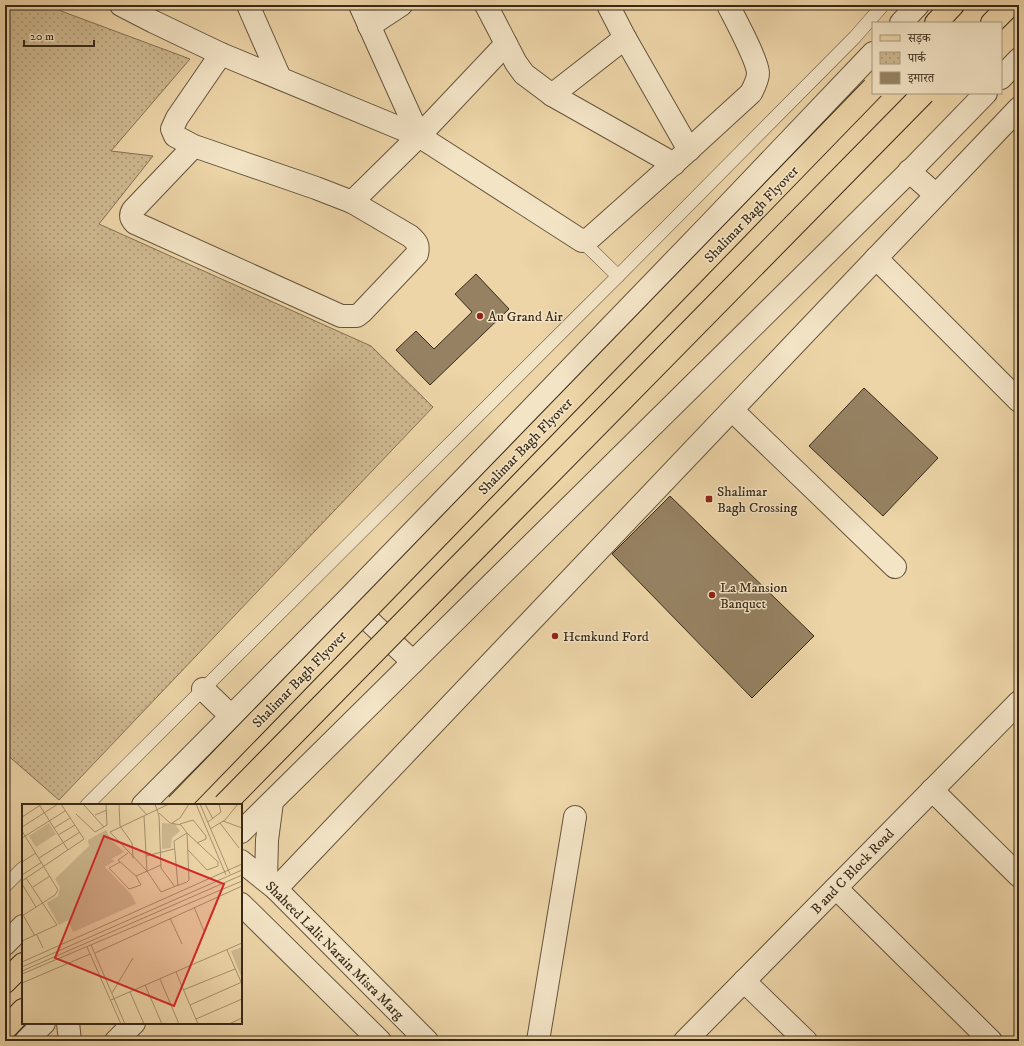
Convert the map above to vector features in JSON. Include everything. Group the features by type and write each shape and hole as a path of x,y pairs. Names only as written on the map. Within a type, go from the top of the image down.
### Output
{"main road":[{"path":"937,22 953,5"},
{"path":"993,22 1010,5"},
{"name":"Shalimar Bagh Flyover","path":"178,804 872,89"},
{"path":"225,804 923,94"},
{"path":"5,982 22,965"},
{"path":"5,1028 22,1011"}],"street":[{"path":"121,5 221,54 419,136 582,241 590,238 682,157 751,93 758,73 755,62 728,5"},
{"path":"248,5 280,78"},
{"path":"360,5 419,136"},
{"path":"369,26 401,5"},
{"path":"486,5 516,63 524,74 552,95 682,157"},
{"path":"608,5 682,157"},
{"path":"902,22 918,5"},
{"path":"552,95 624,38"},
{"path":"352,202 419,136 506,44"},
{"path":"194,146 133,210 131,219 135,223 341,316 349,317 357,316 362,312 417,254 418,247 416,242 410,236 352,202 194,146 175,136 172,129 177,118 221,54"},
{"path":"143,804 347,600 708,227 872,54"},
{"path":"1002,77 1019,60"},
{"path":"242,831 985,94"},
{"path":"271,885 732,410 1019,108"},
{"path":"909,171 936,195"},
{"path":"876,258 1019,401"},
{"path":"732,410 895,567"},
{"path":"347,600 413,662"},
{"path":"203,689 231,716"},
{"name":"B and C Block Road","path":"685,1041 1019,702"},
{"path":"932,790 1019,876"},
{"path":"271,885 267,840 272,802"},
{"path":"538,1041 576,817"},
{"name":"Shaheed Lalit Narain Misra Marg","path":"242,862 271,885 427,1041"},
{"path":"836,888 991,1041"},
{"path":"244,912 380,1041"},
{"path":"5,944 22,927"},
{"path":"744,981 806,1041"},
{"path":"26,1041 43,1024"},
{"path":"68,1024 70,1041"},
{"path":"116,1041 133,1024"}],"lane":[{"path":"88,804 618,276 855,37 883,5"},
{"path":"582,241 618,276"},
{"path":"5,886 22,869"}],"green space":[{"path":"5,5 55,5 61,11 190,59 111,151 153,156 99,224 371,346 433,407 59,800 5,753"}],"building":[{"path":"476,274 509,309 430,385 396,350 416,331 434,349 472,312 455,294"},
{"path":"864,388 938,458 883,516 809,446"},
{"name":"La Mansion Banquet","path":"670,496 814,636 752,698 612,554"}],"place":[{"name":"Au Grand Air","path":"480,316"},
{"name":"Shalimar Bagh Crossing","path":"709,499"},
{"name":"La Mansion Banquet","path":"712,595"},
{"name":"Hemkund Ford","path":"555,636"}]}
